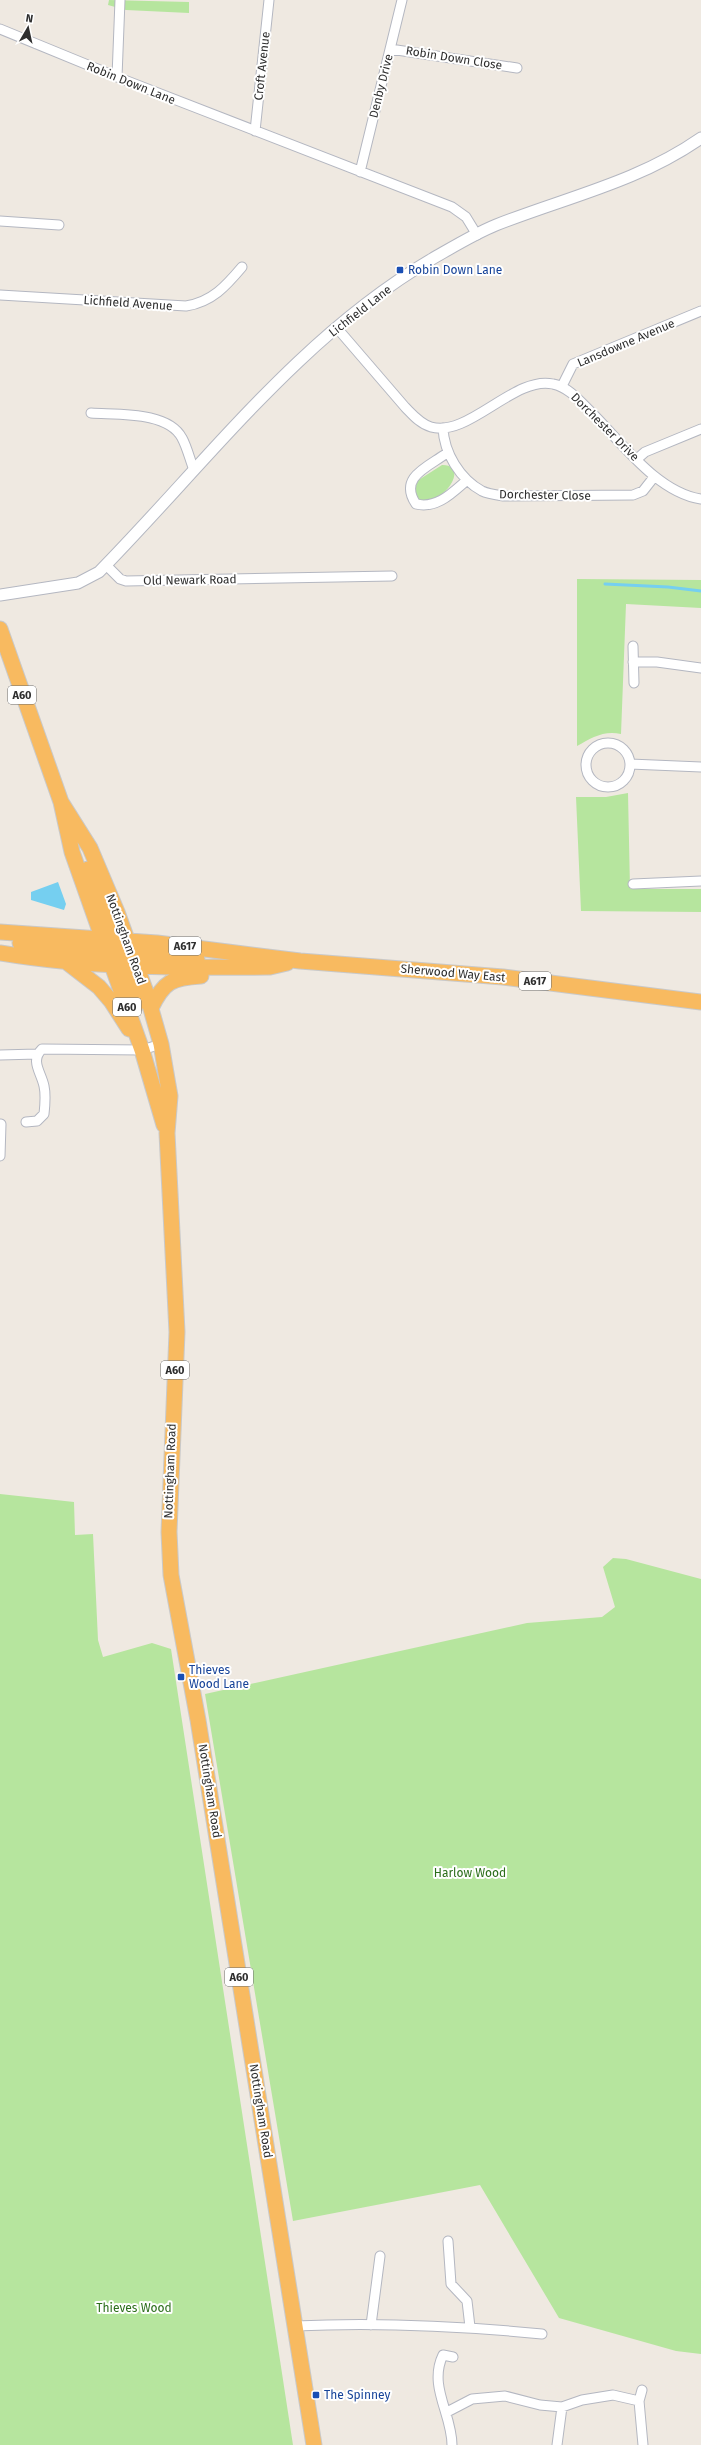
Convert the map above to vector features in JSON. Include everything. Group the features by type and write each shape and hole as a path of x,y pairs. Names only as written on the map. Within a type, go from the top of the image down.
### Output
{"highway":[{"name":"Nottingham Road","path":"0,629 61,802 72,852 119,952 150,1008 160,1044 170,1096 167,1134 177,1332 169,1532 171,1575 198,1720 314,2445"},
{"name":"Nottingham Road","path":"61,802 90,848 119,952 142,1050 167,1134"},
{"name":"A617","path":"0,932 119,952"},
{"path":"0,941 212,960 235,967"},
{"name":"A617","path":"0,953 64,960 119,952"},
{"name":"Sherwood Way East","path":"119,952 235,952 300,961 503,977 701,1002"},
{"path":"64,960 99,987 111,1001 142,1050"},
{"name":"Sherwood Way East","path":"235,967 270,967 300,961"},
{"path":"150,1008 158,993 167,983 177,978 210,975 235,967"}],"street":[{"path":"117,77 120,0"},
{"name":"Croft Avenue","path":"255,131 270,0"},
{"name":"Denby Drive","path":"360,172 402,0"},
{"name":"Robin Down Lane","path":"0,29 117,77 456,209 466,217 477,235"},
{"name":"Robin Down Close","path":"390,49 517,68"},
{"name":"Lichfield Lane","path":"106,565 257,401 337,328 386,290 423,265 495,226 658,166 701,138"},
{"path":"0,222 59,225"},
{"name":"Lichfield Avenue","path":"0,295 186,306 199,304 214,296 242,267"},
{"name":"Lansdowne Avenue","path":"562,386 573,364 701,311"},
{"name":"Dorchester Drive","path":"337,328 416,419 430,427 452,428 531,385 551,383 562,386 580,401 654,478 669,488 701,499"},
{"path":"91,413 143,416 168,423 182,437 194,470"},
{"name":"Dorchester Close","path":"442,428 447,453 467,480 484,492 504,496 606,497 633,495 643,491 654,478"},
{"path":"637,459 645,452 701,429"},
{"path":"447,453 413,477 410,491 416,504 425,506 436,504 467,480"},
{"path":"0,595 78,583 93,577 106,565"},
{"name":"Old Newark Road","path":"106,565 120,579 126,581 392,576"},
{"path":"633,646 634,683"},
{"path":"633,662 657,662 701,668"},
{"path":"609,743 624,750 630,764 629,771 624,780 608,787 592,780 586,765 593,749 609,743"},
{"path":"630,764 701,767"},
{"path":"634,884 699,881"},
{"path":"26,1122 37,1121 44,1114 44,1086 36,1063 37,1054 42,1049 142,1050 160,1044"},
{"path":"0,1055 37,1054"},
{"path":"0,1124 0,1156"},
{"path":"448,2241 451,2284 467,2301 470,2327"},
{"path":"371,2325 380,2256"},
{"path":"295,2326 371,2325 470,2327 542,2334"},
{"path":"452,2445 447,2412 438,2390 440,2353 453,2357"},
{"path":"642,2390 639,2401 643,2445"},
{"path":"447,2412 472,2399 505,2396 540,2405 562,2407 582,2400 613,2395 639,2401"},
{"path":"557,2445 562,2407"}],"green space":[{"path":"109,0 189,2 189,13 126,10 108,5"},
{"path":"442,465 451,467 454,471 454,478 450,486 435,498 426,501 417,499 415,492 417,481"},
{"path":"577,579 701,580 701,608 626,604 621,734 603,734 577,746"},
{"path":"628,793 630,889 701,889 701,912 581,911 576,797 606,797"},
{"name":"Thieves Wood","path":"0,1494 74,1502 75,1535 93,1534 98,1640 103,1657 152,1643 171,1649 293,2445 0,2445"},
{"name":"Harlow Wood","path":"613,1558 626,1559 701,1579 701,2354 676,2351 559,2318 480,2185 293,2221 205,1694 527,1623 602,1617 615,1607 603,1567"}],"water":[{"path":"58,882 66,904 64,910 31,900 31,892"}],"waterway":[{"path":"605,584 668,587 701,591"}],"place":[{"name":"Robin Down Lane","path":"400,270"},
{"name":"Thieves Wood Lane","path":"181,1677"},
{"name":"The Spinney","path":"316,2395"}]}
